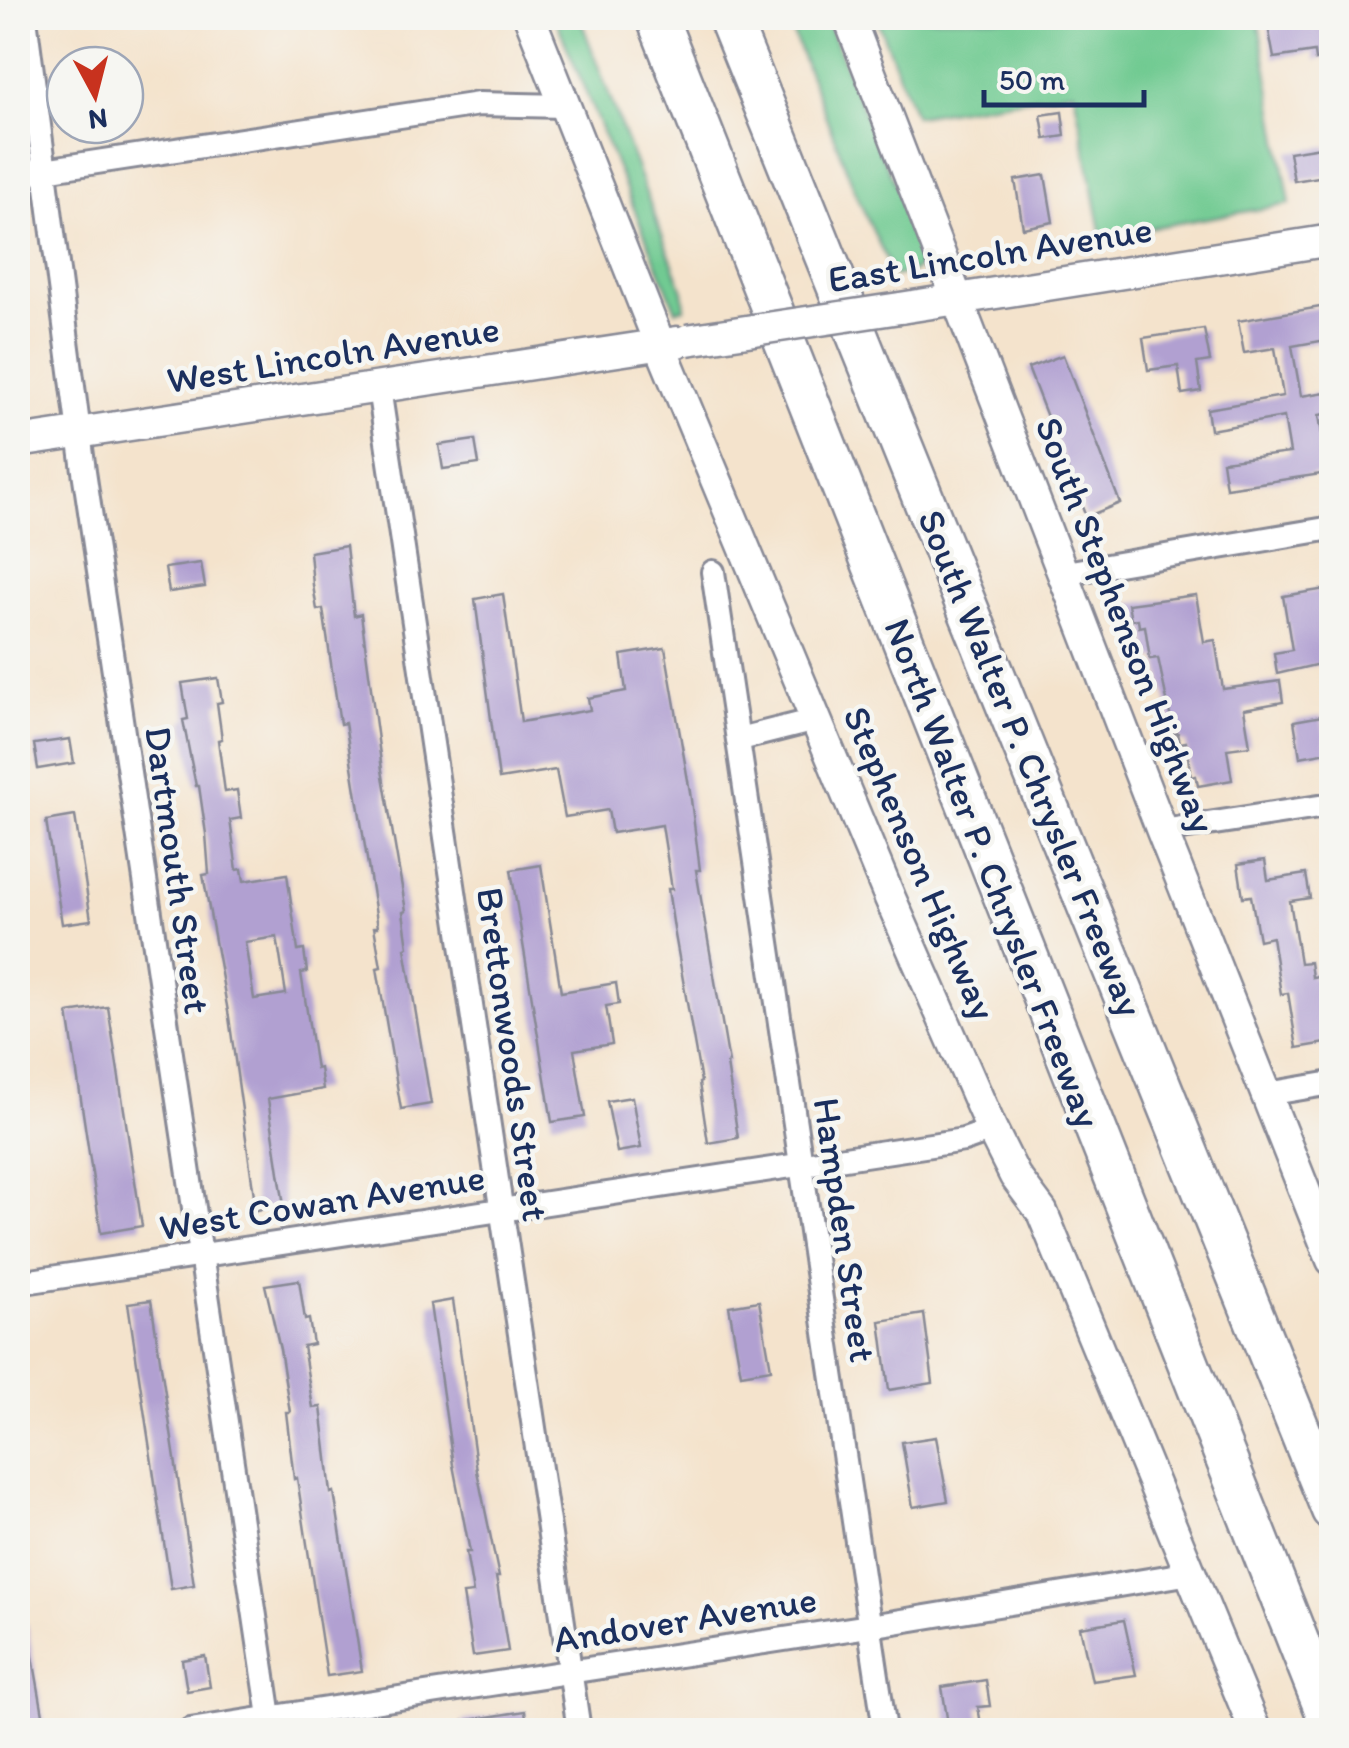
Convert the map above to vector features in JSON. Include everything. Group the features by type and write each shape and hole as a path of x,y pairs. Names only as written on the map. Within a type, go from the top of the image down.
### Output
{"highway":[{"name":"North Walter P. Chrysler Freeway","path":"658,18 1332,1727"},
{"name":"South Walter P. Chrysler Freeway","path":"729,18 1332,1510"},
{"path":"1184,1142 1332,1440"}],"main road":[{"name":"Stephenson Highway","path":"530,18 564,106 673,343 815,720 992,1130 1014,1176 1042,1212 1255,1730"},
{"name":"South Stephenson Highway","path":"849,18 1332,1260"},
{"name":"East Lincoln Avenue","path":"673,343 1332,240"},
{"name":"West Lincoln Avenue","path":"18,442 673,343"}],"street":[{"name":"Dartmouth Street","path":"25,18 79,433 271,1724"},
{"path":"18,174 479,104 564,106"},
{"name":"Brettonwoods Street","path":"378,388 579,1730"},
{"path":"1065,572 1332,528"},
{"name":"Hampden Street","path":"714,572 886,1730"},
{"path":"740,739 815,720"},
{"path":"1162,831 1332,805"},
{"path":"1268,1094 1332,1083"},
{"name":"West Cowan Avenue","path":"18,1283 964,1140 992,1130"},
{"name":"Andover Avenue","path":"190,1730 271,1724 1191,1573"}],"green space":[{"path":"555,18 580,18 683,291 685,308 676,310"},
{"path":"787,18 826,18 878,147 929,256 914,271 894,276 860,203"},
{"path":"908,18 1258,18 1290,204 1102,236 1074,91 915,116 878,22"}],"building":[{"path":"1332,18 1332,57 1315,60 1314,52 1274,58 1268,26"},
{"path":"1062,112 1065,136 1045,139 1041,115"},
{"path":"1327,146 1331,175 1294,181 1289,152"},
{"path":"1045,175 1053,222 1023,228 1015,180"},
{"path":"1332,305 1332,339 1292,346 1301,396 1332,391 1332,413 1319,415 1328,473 1226,488 1222,461 1290,453 1284,417 1210,430 1207,409 1283,396 1275,348 1244,353 1238,321"},
{"path":"1204,329 1210,361 1197,363 1201,391 1182,394 1178,366 1148,370 1143,338"},
{"path":"1063,355 1120,503 1086,517 1028,368"},
{"path":"475,440 479,464 443,469 439,445"},
{"path":"346,546 354,616 361,614 406,911 405,948 431,1104 401,1109 377,968 381,967 374,927 378,927 345,723 340,724 323,609 317,610 313,585 310,552"},
{"path":"201,563 205,587 169,592 165,568"},
{"path":"1332,588 1332,661 1277,674 1274,653 1292,650 1283,596"},
{"path":"503,594 521,722 590,710 588,698 626,691 621,655 665,648 690,792 700,870 696,870 738,1138 708,1143 668,889 672,889 662,825 612,833 608,810 565,817 556,770 499,779 475,599"},
{"path":"1196,595 1204,642 1215,640 1223,689 1280,681 1283,702 1244,709 1250,746 1227,749 1232,780 1198,786 1196,776 1191,777 1186,742 1180,743 1178,733 1174,734 1158,658 1150,659 1145,626 1139,627 1138,619 1131,620 1128,604"},
{"path":"218,678 222,739 218,740 225,792 237,790 241,818 230,820 237,870 242,869 244,881 287,874 298,951 304,950 307,972 301,973 316,1069 320,1068 323,1089 268,1099 284,1206 256,1210 229,1017 203,875 209,874 206,834 183,720 188,719 182,683","holes":["277,937 286,994 254,999 245,942"]},
{"path":"1322,716 1328,752 1300,757 1294,721"},
{"path":"70,739 74,763 38,769 34,744"},
{"path":"75,816 91,920 62,924 46,821"},
{"path":"1265,860 1268,880 1306,874 1310,898 1290,901 1300,963 1310,962 1312,977 1332,974 1332,991 1327,991 1332,1042 1297,1048 1288,993 1281,994 1272,937 1259,940 1251,896 1243,897 1238,864"},
{"path":"541,865 561,992 616,983 619,1004 606,1006 612,1044 574,1050 585,1117 552,1122 511,870"},
{"path":"108,1007 142,1226 101,1233 68,1013"},
{"path":"632,1097 641,1148 617,1152 607,1101"},
{"path":"299,1280 313,1344 303,1346 313,1408 321,1407 331,1493 334,1492 362,1671 327,1676 297,1478 294,1479 286,1412 290,1412 265,1285"},
{"path":"151,1300 194,1585 171,1589 128,1303"},
{"path":"453,1300 508,1651 473,1656 463,1594 473,1593 466,1552 470,1552 430,1304"},
{"path":"759,1301 771,1369 741,1374 729,1306"},
{"path":"924,1314 933,1383 889,1390 880,1321"},
{"path":"936,1437 948,1501 913,1507 902,1442"},
{"path":"1124,1620 1136,1675 1092,1681 1080,1627"},
{"path":"27,1623 45,1726 22,1730 18,1624"},
{"path":"205,1656 210,1687 187,1691 182,1660"},
{"path":"986,1680 990,1706 978,1707 982,1730 949,1730 942,1687"},
{"path":"525,1711 528,1730 462,1730 462,1721"}]}
